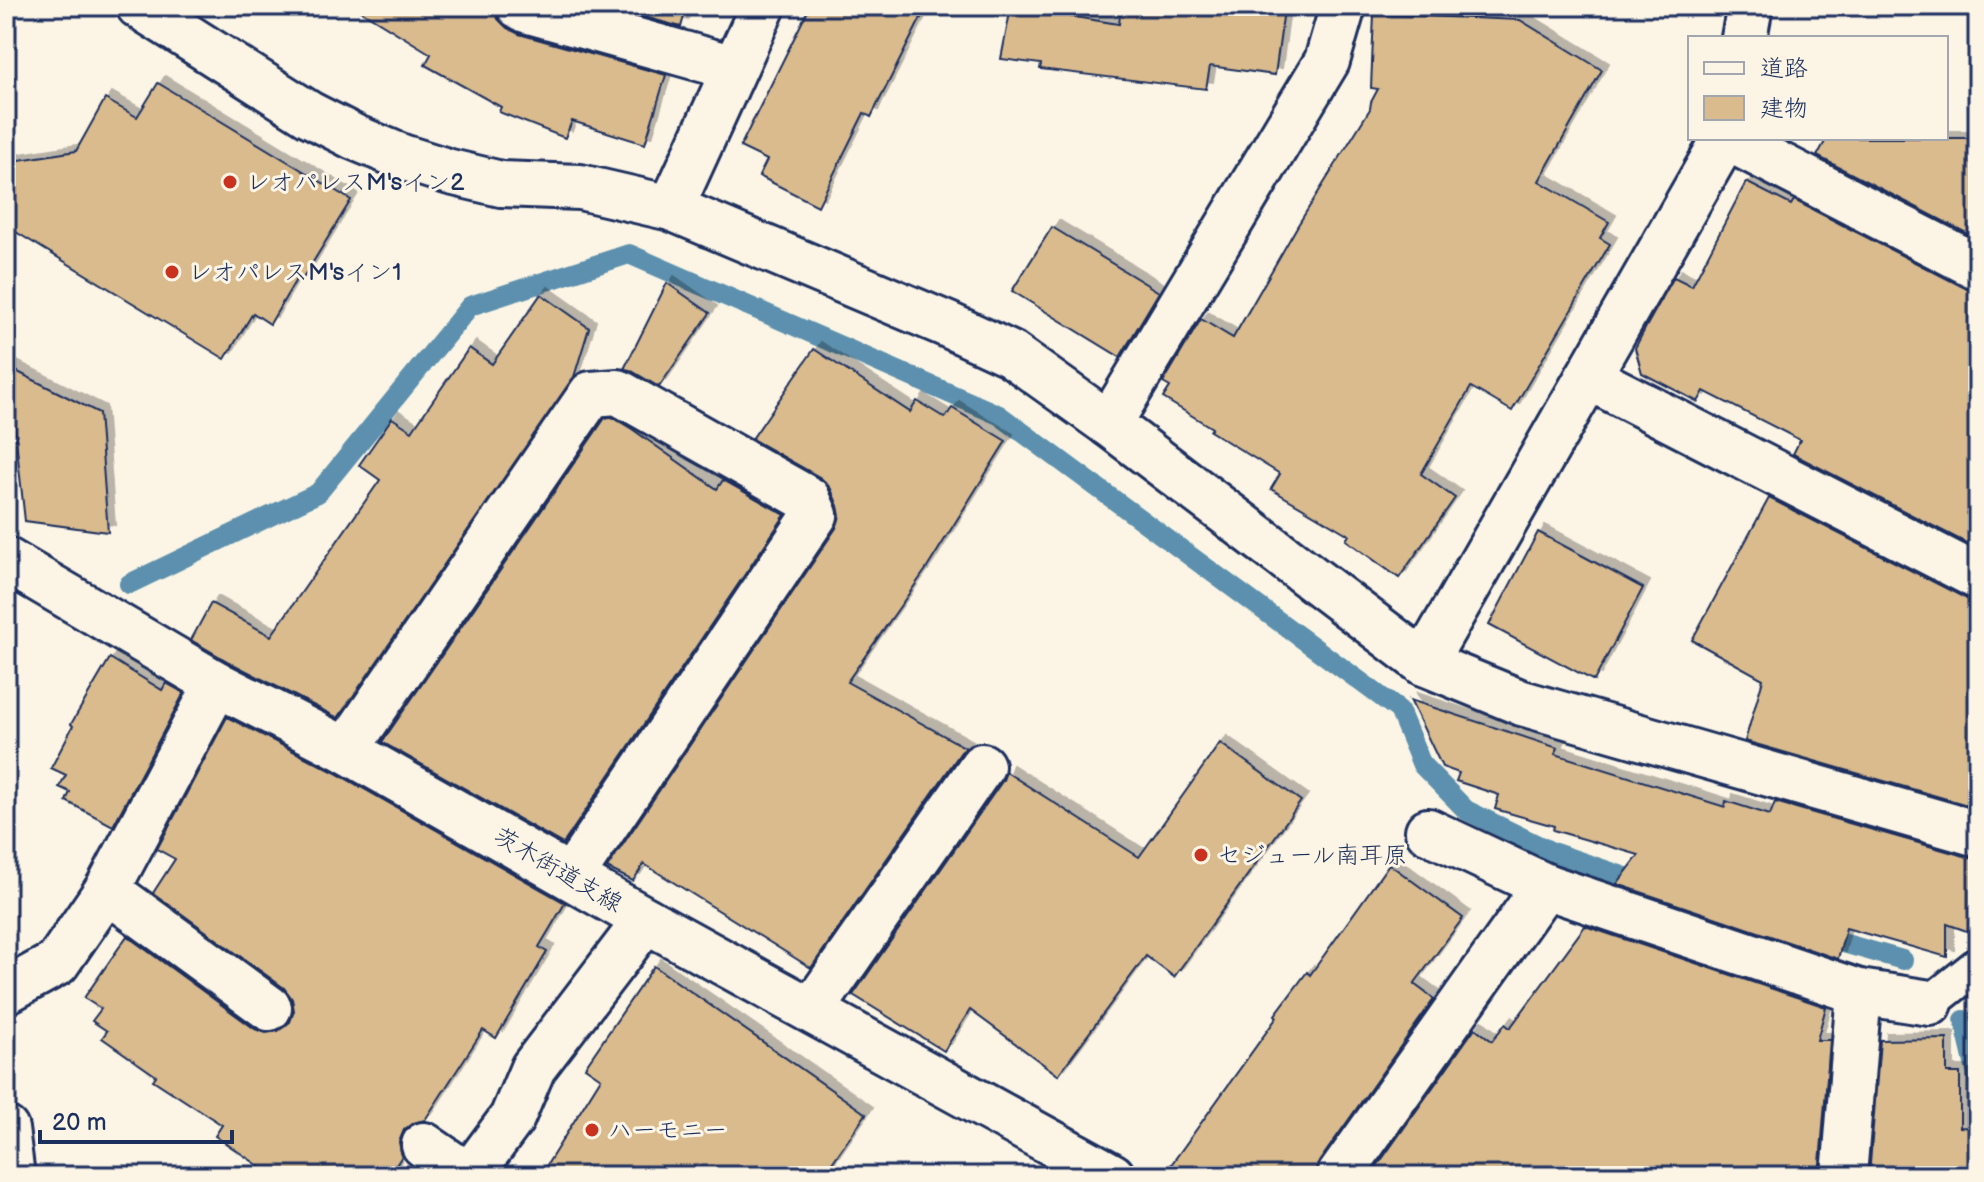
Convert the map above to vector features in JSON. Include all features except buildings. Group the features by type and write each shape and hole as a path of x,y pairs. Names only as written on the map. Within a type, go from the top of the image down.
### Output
{"street":[{"path":"139,6 309,114 402,157 501,184 580,187 671,208 1011,354 1109,424 1424,663 1522,703 1978,834"},
{"path":"519,6 734,68"},
{"path":"671,208 763,6"},
{"path":"1109,424 1327,61 1343,6"},
{"path":"1744,36 1750,6"},
{"path":"1424,663 1725,140"},
{"path":"1730,140 1978,267"},
{"path":"1588,377 1978,577"},
{"path":"346,750 591,394 618,392 808,499 815,515 571,877"},
{"name":"茨木街道支線","path":"6,560 217,684 346,750 646,920 1112,1176"},
{"path":"6,991 57,963 107,890 217,684"},
{"path":"812,1010 982,766"},
{"path":"1428,831 1545,886 1859,992 1930,1003"},
{"path":"1339,1176 1545,886"},
{"path":"107,890 269,1008"},
{"path":"424,1145 469,1176 512,1118 533,1068 646,920"},
{"path":"1844,1176 1859,992"},
{"path":"6,1129 12,1176"}],"lane":[{"path":"1930,1003 1978,965"}],"waterway":[{"path":"129,584 318,493 470,306 629,254 999,415 1399,710 1422,765 1466,810 1552,852 1646,884"},
{"path":"1818,936 1903,960"},
{"path":"1964,1020 1978,1080"}],"place":[{"name":"レオパレスM'sイン2","path":"230,182"},
{"name":"レオパレスM'sイン1","path":"172,272"},
{"name":"セジュール南耳原","path":"1201,855"},
{"name":"ハーモニー","path":"592,1130"}]}
